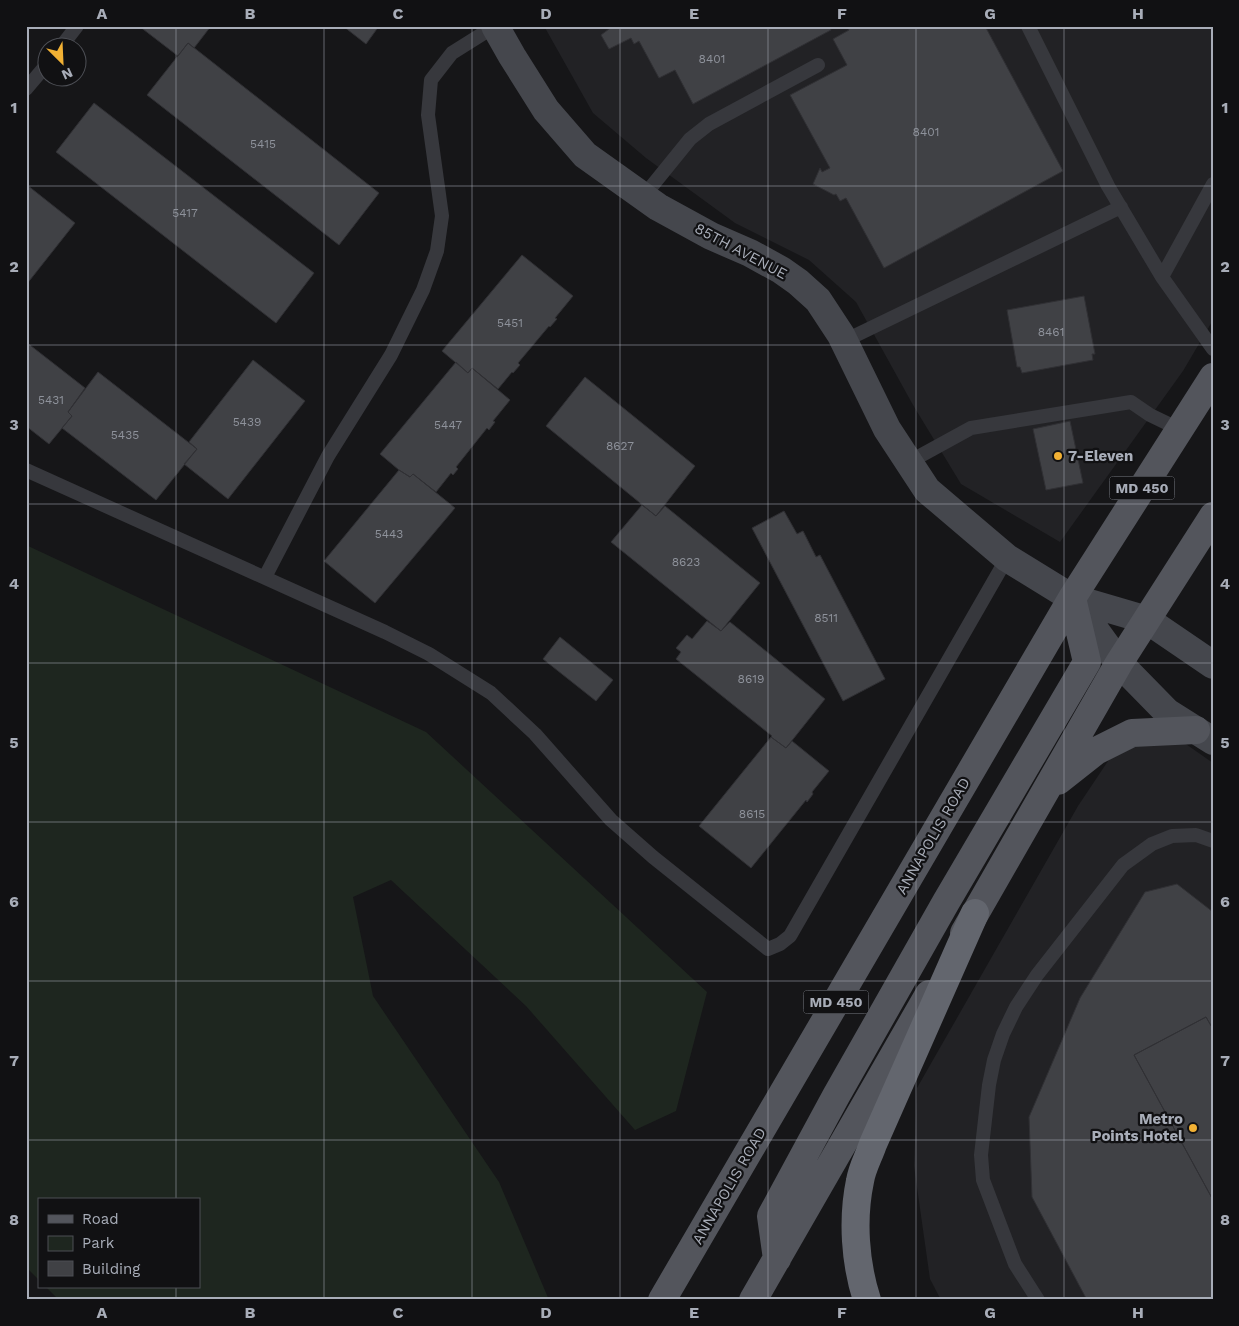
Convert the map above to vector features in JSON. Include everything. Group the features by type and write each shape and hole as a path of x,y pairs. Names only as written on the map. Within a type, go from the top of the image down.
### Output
{"highway":[{"path":"867,1300 861,1282 857,1253 856,1215 860,1180 873,1144 975,913"}],"main road":[{"name":"ANNAPOLIS ROAD","path":"662,1300 1072,598 1213,378"},
{"path":"753,1300 1119,663 1213,516"},
{"path":"777,1258 771,1216 888,1003 1087,662 1072,598"},
{"path":"1045,791 1096,751 1132,733 1204,735"}],"street":[{"name":"85TH AVENUE","path":"495,26 546,110 584,155 658,207 712,236 750,253 792,278 818,300 844,341 887,429 927,490 1007,558 1072,598 1147,620 1213,665"},
{"name":"85TH AVENUE","path":"1072,598 1119,663 1167,712 1204,735"}],"lane":[{"path":"68,38 77,26"},
{"path":"265,577 328,456 391,355 423,290 437,252 442,216 428,115 431,80 452,53 495,26"},
{"path":"1028,26 1108,186 1162,277 1213,349"},
{"path":"643,197 690,139 709,124 818,65"},
{"path":"26,89 38,75"},
{"path":"1162,277 1213,184"},
{"path":"844,341 1121,208"},
{"path":"909,462 971,428 1131,402 1150,415 1180,429"},
{"path":"26,470 265,577 429,654 491,693 535,734 611,820 653,857 768,949 780,944 790,936 1007,558"},
{"path":"1038,1300 1015,1264 983,1180 981,1155 989,1085 994,1060 1003,1034 1016,1007 1037,975 1123,865 1152,844 1172,836 1196,835 1213,841"}],"shaded area":[{"path":"544,26 1213,26 1213,320 1183,371 1060,542 961,484 913,405 856,302 809,260 735,223 646,158 593,113"},
{"path":"1173,735 1213,763 1213,1300 941,1300 930,1279 914,1166 917,1088 1078,806 1116,749"}],"green space":[{"path":"26,545 426,732 707,992 676,1111 635,1130 526,1006 391,880 353,897 373,996 499,1182 549,1300 59,1300 47,1288 200,1288 200,1198 38,1198 38,1279 26,1267"}],"building":[{"path":"139,26 211,26 194,48 188,43 178,56"},
{"path":"343,26 379,26 366,44"},
{"path":"613,26 829,26 831,30 693,104 675,70 659,78 639,41 634,44 631,38 609,49 601,35"},
{"path":"847,26 985,26 1063,171 884,268 846,198 840,201 836,194 834,195 813,184 820,168 822,172 830,168 790,95 847,65 833,39 849,30"},
{"path":"188,43 379,193 339,245 147,95"},
{"path":"94,103 314,273 276,323 56,152"},
{"path":"26,186 75,223 26,285"},
{"path":"522,255 573,296 555,318 557,319 518,363 520,365 498,389 472,368 468,373 442,351"},
{"path":"1084,296 1095,354 1092,354 1093,360 1022,373 1020,367 1017,367 1007,310"},
{"path":"26,342 85,388 68,412 72,416 49,444 26,426"},
{"path":"253,360 305,401 228,499 184,464 197,449 189,442"},
{"path":"456,362 468,373 472,368 510,400 493,421 495,422 489,430 487,428 456,467 458,469 453,475 451,473 436,492 413,474 410,477 399,470 380,454"},
{"path":"98,372 197,449 156,500 62,428 72,416 68,412"},
{"path":"585,377 695,466 656,516 546,426"},
{"name":"7-Eleven","path":"1070,421 1083,483 1046,490 1033,429"},
{"path":"399,470 410,477 413,474 455,508 375,603 324,561"},
{"path":"642,505 656,516 665,506 760,583 721,631 611,542"},
{"path":"784,511 797,534 803,531 816,557 820,555 885,679 843,701 752,528"},
{"path":"707,621 721,631 730,622 825,699 786,748 676,659 681,652 676,648 687,635 692,639"},
{"path":"560,637 613,680 596,701 543,659"},
{"path":"771,737 786,748 792,741 829,771 812,792 813,794 807,802 806,800 751,868 699,826"},
{"path":"1177,884 1213,912 1213,1029 1206,1017 1134,1055 1213,1200 1213,1300 1087,1300 1032,1197 1029,1117 1080,998 1145,892"},
{"name":"Metro Points Hotel","path":"1206,1017 1213,1029 1213,1200 1134,1055"}],"place":[{"name":"7-Eleven","path":"1058,456"},
{"name":"Metro Points Hotel","path":"1193,1128"}]}
